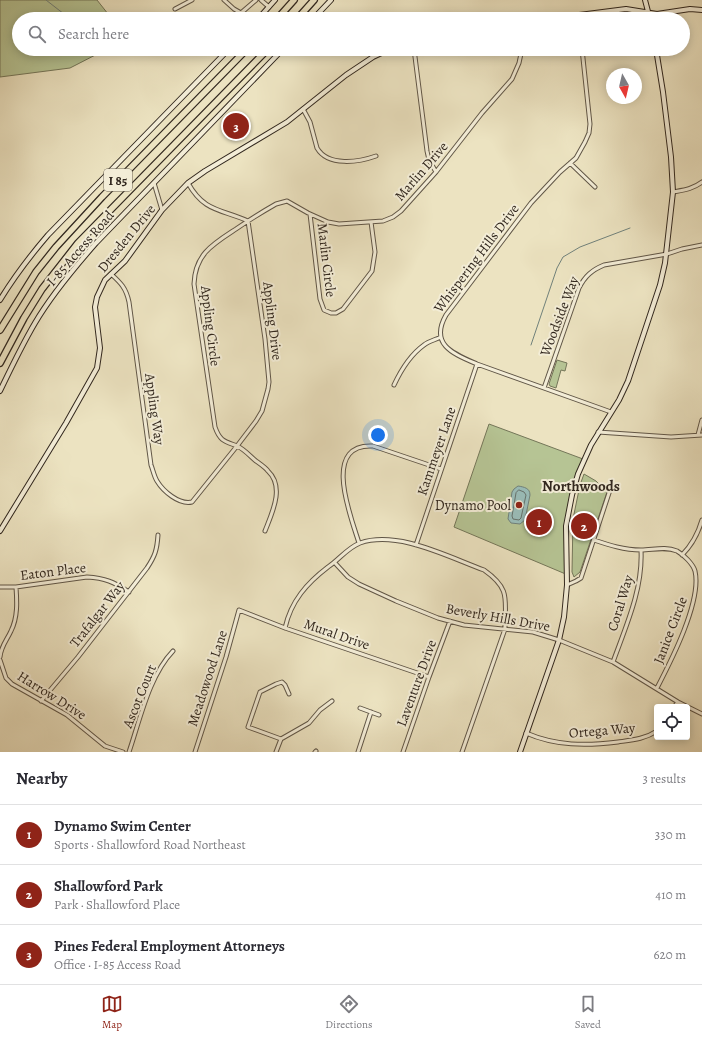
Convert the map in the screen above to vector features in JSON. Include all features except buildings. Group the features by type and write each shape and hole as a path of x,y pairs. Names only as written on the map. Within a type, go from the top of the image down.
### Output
{"highway":[{"path":"283,12 294,0"},
{"path":"303,12 314,0"},
{"name":"I 85","path":"0,330 28,285 56,246 240,56"},
{"name":"I 85","path":"0,363 24,318 42,289 78,244 261,56"}],"street":[{"path":"175,9 192,0"},
{"path":"224,0 234,10 239,12"},
{"path":"242,12 256,0"},
{"path":"261,0 269,7"},
{"path":"320,12 331,0"},
{"path":"608,12 626,9 649,12 645,0"},
{"path":"264,12 274,1"},
{"path":"670,12 690,9 702,10"},
{"name":"I-85 Access Road","path":"0,300 19,270 48,236 222,56"},
{"name":"I-85 Access Road","path":"0,391 35,322 58,289 96,243 276,56"},
{"name":"Dresden Drive","path":"0,531 66,423 97,368 100,348 96,307 97,297 105,280 125,261 162,210 188,183 205,171 287,122 346,75 377,56"},
{"path":"415,56 426,151 436,172"},
{"name":"Marlin Drive","path":"248,221 276,204 287,201 328,222 339,224 383,221 402,211 436,172 482,113 512,79 519,64 521,56"},
{"name":"Whispering Hills Drive","path":"441,337 442,322 446,315 531,203 560,172 576,158 584,146 589,133 590,124 583,56"},
{"path":"520,752 559,640 564,617 566,585 566,526 578,474 598,432 619,400 628,381 660,285 667,254 672,192 670,150 657,56"},
{"path":"303,109 310,122 320,152 330,159 339,162 376,156"},
{"path":"570,164 595,187"},
{"path":"672,192 689,190 702,182"},
{"path":"154,183 162,210"},
{"path":"188,183 203,203 248,221"},
{"name":"Marlin Circle","path":"310,214 320,299 324,310 331,313 336,313 343,309 372,271 375,252 371,222"},
{"name":"Appling Circle","path":"237,446 224,441 218,436 215,427 199,323 194,275 201,257 206,250 248,221"},
{"name":"Appling Drive","path":"210,480 262,411 269,382 265,339 248,221"},
{"name":"Woodside Way","path":"544,388 579,288 587,275 595,268 604,265 667,254 682,248 702,245"},
{"name":"Appling Way","path":"111,274 121,282 127,293 151,465 158,482 177,500 189,502 198,496 210,480"},
{"path":"394,385 401,371 416,352 424,344 441,337 445,347 450,351 477,364 611,412"},
{"name":"Kammeyer Lane","path":"416,545 477,364"},
{"path":"598,432 671,436 700,435 702,420"},
{"path":"237,446 269,471 276,484 275,504 265,531"},
{"path":"359,544 347,506 344,488 343,471 346,457 352,452 365,446 373,446 441,469"},
{"path":"566,585 576,582 581,578 610,490"},
{"path":"594,540 620,548 641,550 667,548 682,555 690,547 700,528 702,520"},
{"name":"Trafalgar Way","path":"41,701 129,592 156,555 158,549 158,535"},
{"path":"285,628 287,617 292,605 300,594 320,573 335,563 347,551 359,544 373,541 394,540 410,542 484,570 501,585 504,592 506,608 505,629 462,752"},
{"name":"Coral Way","path":"613,662 636,595 641,573 641,550"},
{"name":"Janice Circle","path":"657,688 672,658 691,610 696,591 695,572 693,567 682,555"},
{"name":"Beverly Hills Drive","path":"335,563 348,577 359,584 438,618 464,625 533,632 559,640 613,662 678,702 702,714"},
{"name":"Eaton Place","path":"0,587 16,587 96,578 114,582 129,592"},
{"path":"0,657 3,644 11,631 14,622 17,605 16,587"},
{"name":"Mural Drive","path":"239,610 285,628 429,677"},
{"name":"Meadowood Lane","path":"195,752 226,657 239,610"},
{"name":"Laventure Drive","path":"403,752 450,621"},
{"name":"Ascot Court","path":"129,752 151,688 162,665 173,651"},
{"name":"Harrow Drive","path":"0,660 6,678 12,684 67,715 105,746 123,752"},
{"path":"281,739 248,727 260,692 280,682 285,685 289,694"},
{"path":"276,752 281,739 309,723 320,710 332,701"},
{"path":"360,708 380,715"},
{"path":"358,752 371,712"},
{"name":"Ortega Way","path":"526,733 560,744 586,745 638,739 654,733"}],"green space":[{"path":"0,0 97,0 106,12 12,12 12,56 93,56 70,68 0,77"},
{"path":"557,360 567,363 565,371 561,370 556,388 550,386 549,384"},
{"path":"489,424 583,459 573,491 567,531 568,575 454,527"},
{"path":"584,474 596,481 607,492 580,572 574,577 572,572 573,519 580,485"}],"water":[{"name":"Dynamo Pool","path":"518,486 528,489 530,493 525,520 520,524 511,523 508,519 512,492"}],"waterway":[{"path":"46,0 61,12"},
{"path":"531,345 557,268 563,257 580,247 630,228"}],"place":[{"name":"Pines Federal Employment Attorneys","path":"236,126"},
{"name":"Dynamo Pool","path":"519,505"},
{"name":"Dynamo Swim Center","path":"539,522"},
{"name":"Shallowford Park","path":"584,526"}],"district":[{"name":"Northwoods","path":"581,486"}]}
